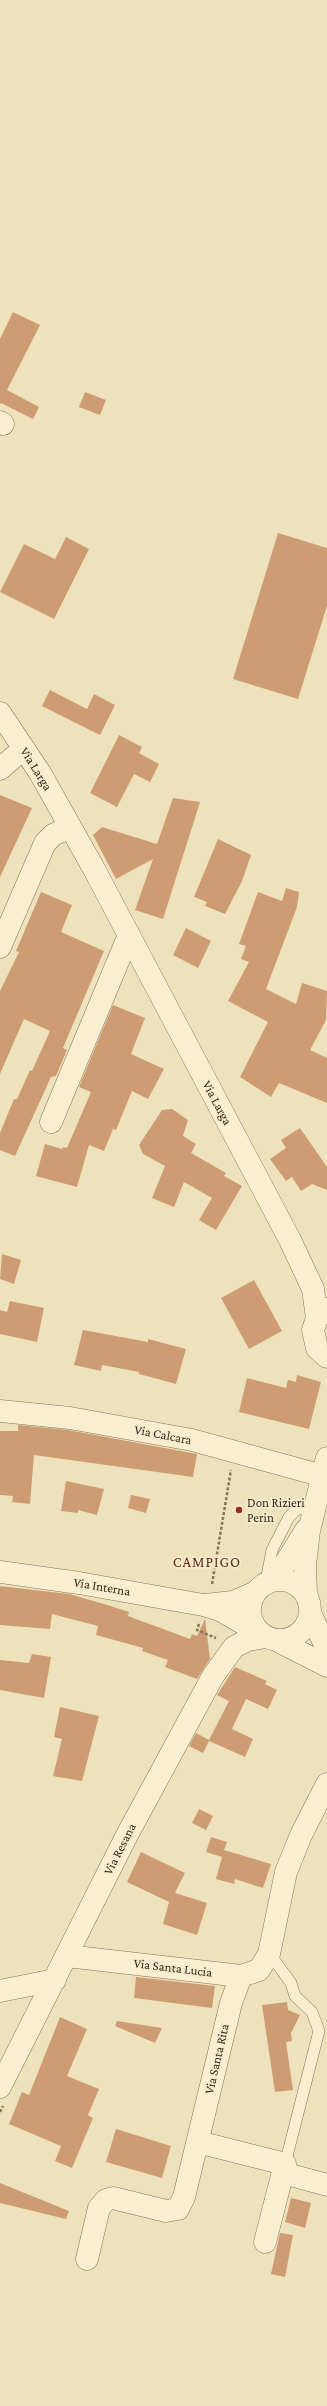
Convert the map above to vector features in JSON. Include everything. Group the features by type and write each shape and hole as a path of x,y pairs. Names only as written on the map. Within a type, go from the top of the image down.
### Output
{"street":[{"name":"Via Larga","path":"0,713 70,827 129,935 305,1271 314,1285 327,1297"},
{"path":"0,769 23,749"},
{"path":"0,947 45,843 53,835 70,827"},
{"path":"51,1122 129,935"},
{"name":"Via Larga","path":"305,1271 322,1313 313,1336 325,1357"},
{"name":"Via Calcara","path":"0,1411 70,1418 192,1440 325,1467"},
{"path":"223,1647 260,1633 294,1637 307,1623 308,1604 306,1565 313,1514 325,1467"},
{"path":"260,1633 249,1613 260,1590 286,1562 313,1514"},
{"name":"Via Interna","path":"0,1572 206,1603 233,1602 260,1590"},
{"path":"260,1590 280,1579 291,1581 300,1587 327,1650"},
{"name":"Via Interna","path":"206,1603 260,1633 327,1666"},
{"name":"Via Resana","path":"0,2087 223,1647 244,1641 260,1633"},
{"name":"Via Santa Lucia","path":"67,1956 241,1976 259,1970 269,1954 286,1872 301,1835 327,1784"},
{"name":"Via Santa Rita","path":"87,2259 99,2208 106,2200 113,2198 166,2211 178,2209 184,2197 198,2142 230,2003 241,1976"},
{"path":"0,1991 55,1980"},
{"path":"198,2142 284,2169 327,2186"},
{"path":"265,2242 284,2169"}],"lane":[{"path":"269,1954 291,1983 295,1996 312,2012 319,2031 284,2169"}],"path":[{"path":"223,1647 197,1630 206,1603 232,1465"}],"building":[{"path":"13,312 40,325 7,390 39,407 33,419 1,403 0,405 0,339"},
{"path":"85,392 106,400 100,415 79,407"},
{"path":"278,533 327,548 327,606 298,699 233,679"},
{"path":"66,537 89,549 54,619 0,592 24,544 55,559"},
{"path":"50,690 87,709 94,694 115,705 100,735 42,706"},
{"path":"119,735 142,747 139,753 159,764 150,782 134,774 117,807 90,793"},
{"path":"0,795 32,808 0,877"},
{"path":"173,798 200,802 163,919 135,910 153,859 116,879 93,835 102,827 157,844"},
{"path":"218,839 251,855 242,881 225,914 205,906 207,902 194,897"},
{"path":"286,888 299,892 297,907 266,989 296,1004 302,983 327,991 326,1020 310,1050 327,1058 327,1103 279,1083 271,1097 240,1077 268,1022 228,1001 249,962 241,959 246,946 239,944 258,892 282,901"},
{"path":"41,892 72,905 61,932 104,951 63,1048 67,1050 56,1076 51,1077 15,1156 0,1150 0,1133 14,1099 17,1099 30,1070 32,1071 50,1031 24,1019 0,1074 0,991 19,952 16,951"},
{"path":"186,928 211,941 198,968 173,955"},
{"path":"113,1005 145,1018 131,1054 164,1069 148,1099 132,1091 116,1130 113,1129 104,1151 89,1145 77,1187 36,1176 45,1144 62,1149 63,1147 67,1148 91,1092 79,1087"},
{"path":"172,1109 188,1120 183,1136 196,1144 191,1153 226,1173 224,1176 242,1186 216,1230 199,1220 212,1198 184,1182 174,1207 152,1198 165,1166 143,1154 139,1145 162,1110"},
{"path":"300,1128 327,1167 327,1190 312,1184 301,1191 292,1177 286,1181 270,1159 286,1148 281,1140"},
{"path":"2,1254 21,1260 14,1284 0,1279"},
{"path":"254,1280 282,1331 249,1349 221,1298"},
{"path":"10,1301 44,1308 37,1342 0,1334 0,1310 7,1312"},
{"path":"83,1330 148,1342 148,1339 186,1349 176,1384 139,1374 139,1372 102,1365 101,1371 74,1365"},
{"path":"297,1375 321,1382 309,1429 239,1412 247,1378 286,1388 288,1380 296,1382"},
{"path":"18,1425 68,1430 197,1454 193,1477 34,1455 30,1504 12,1502 13,1496 0,1495 0,1431 18,1431"},
{"path":"66,1481 104,1489 97,1515 78,1510 78,1513 61,1511"},
{"path":"131,1495 150,1499 146,1513 128,1508"},
{"path":"0,1586 69,1594 129,1612 128,1616 190,1639 192,1634 197,1636 205,1619 210,1659 197,1679 165,1667 168,1660 142,1651 143,1648 96,1635 98,1626 52,1614 50,1629 0,1625"},
{"path":"32,1654 51,1657 44,1698 0,1690 0,1660 29,1663"},
{"path":"235,1667 267,1681 265,1684 277,1690 268,1709 246,1699 232,1729 253,1739 245,1757 209,1741 203,1753 189,1746 196,1733 209,1740 229,1701 217,1695"},
{"path":"60,1707 99,1716 82,1781 53,1776 62,1739 54,1737"},
{"path":"199,1809 213,1816 206,1830 192,1823"},
{"path":"211,1837 227,1842 224,1850 271,1864 263,1888 235,1879 234,1884 216,1879 222,1857 206,1852"},
{"path":"141,1852 185,1873 175,1893 207,1903 197,1935 163,1924 169,1902 127,1882"},
{"path":"136,1977 215,1986 212,2008 134,1998"},
{"path":"287,2002 288,2010 300,2015 291,2033 292,2041 286,2042 293,2090 275,2092 262,2005"},
{"path":"60,2017 87,2029 67,2076 99,2089 88,2115 93,2118 72,2168 55,2161 61,2146 9,2124 22,2092 29,2095"},
{"path":"117,2021 162,2028 155,2043 115,2026"},
{"path":"116,2129 171,2146 162,2178 106,2162"},
{"path":"0,2183 69,2211 66,2219 0,2203"},
{"path":"291,2198 311,2203 305,2228 285,2222"},
{"path":"280,2233 293,2235 285,2277 271,2274"}],"place":[{"name":"Don Rizieri Perin","path":"239,1510"}],"district":[{"name":"CAMPIGO","path":"207,1562"}]}
